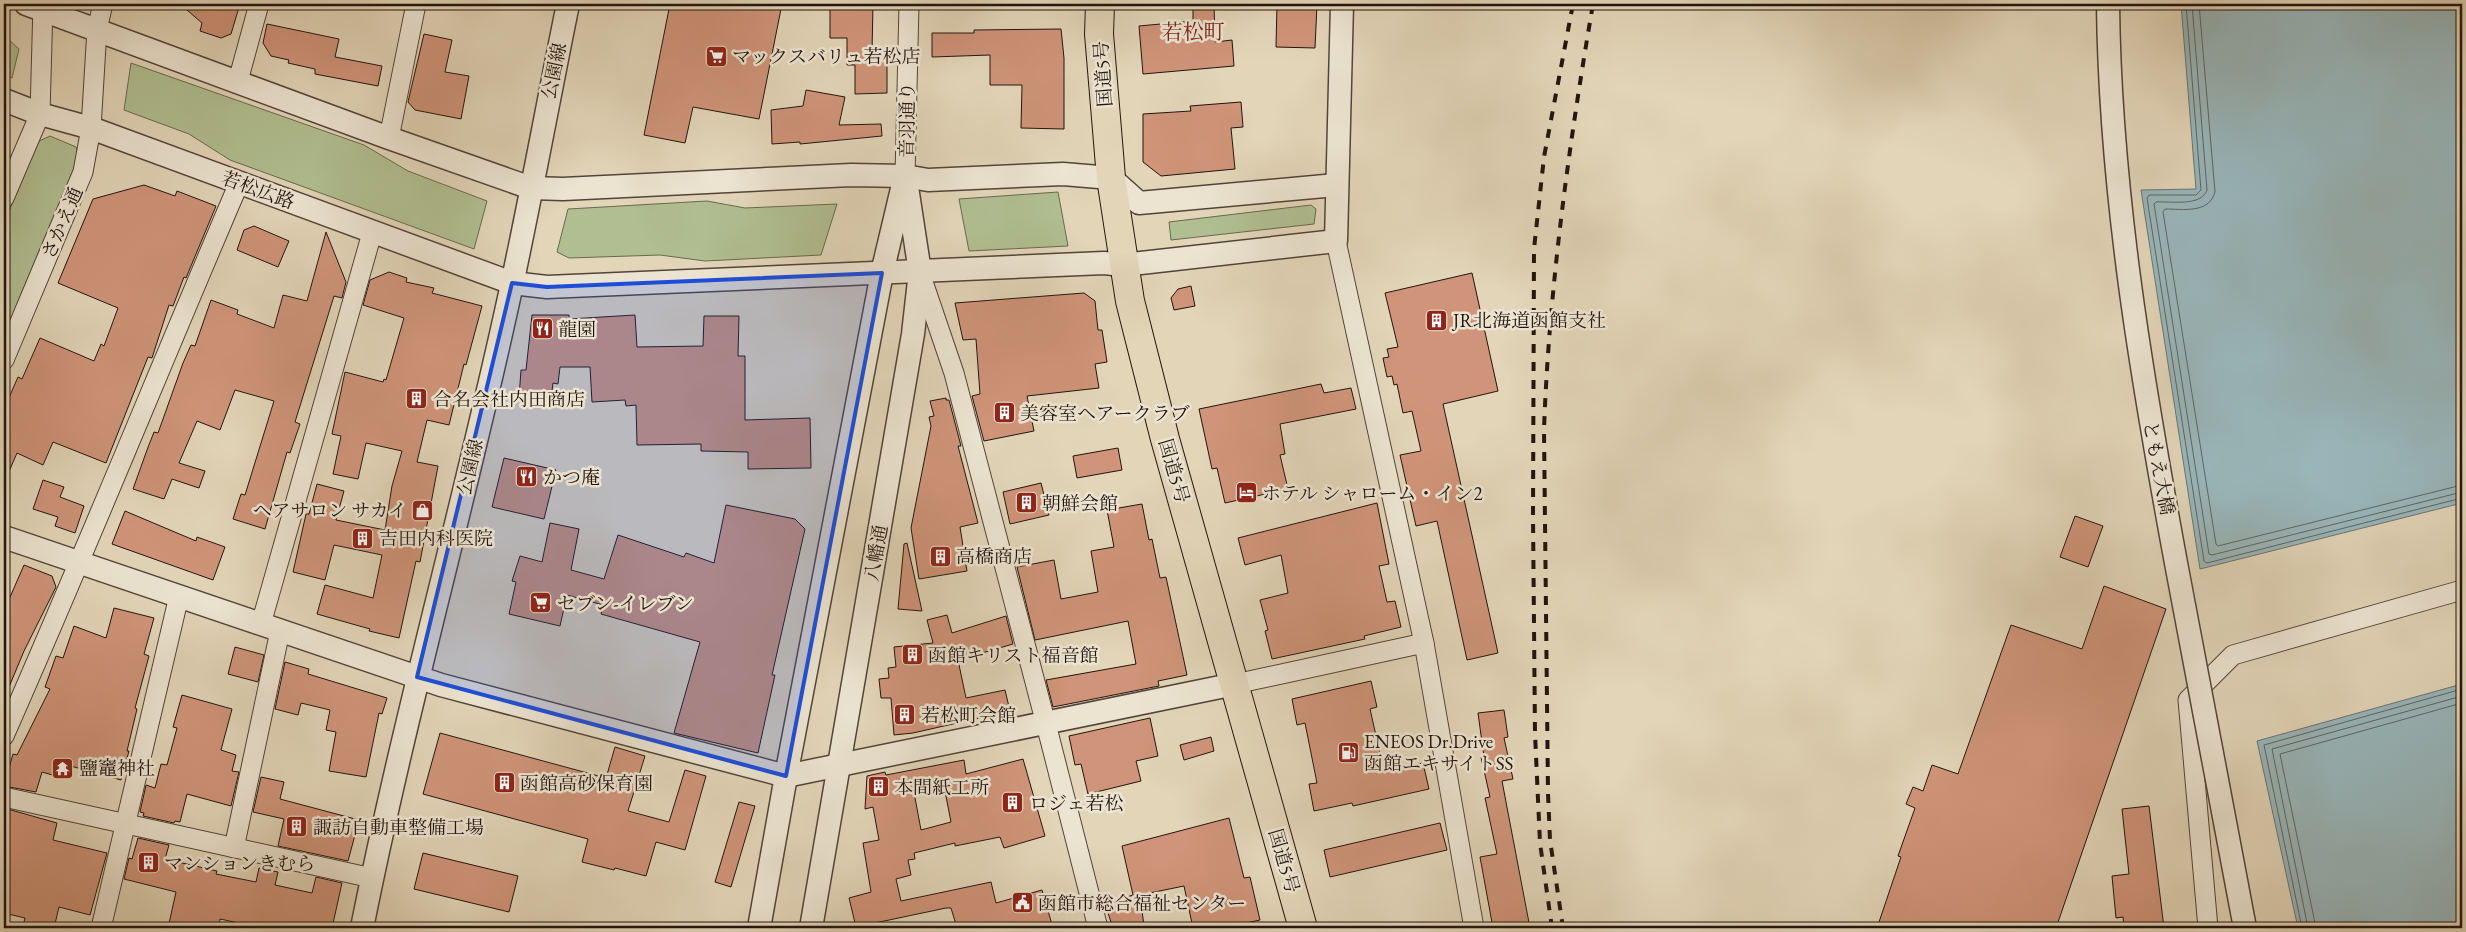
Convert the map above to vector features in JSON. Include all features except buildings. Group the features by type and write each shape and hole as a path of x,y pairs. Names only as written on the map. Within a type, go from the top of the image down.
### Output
{"highway":[{"name":"国道5号","path":"1100,4 1099,34 1111,178 1123,265 1165,439 1303,928"}],"street":[{"name":"さかえ通","path":"4,360 83,172 91,128 97,29 102,4"},
{"path":"238,82 259,4"},
{"path":"389,138 416,4"},
{"name":"公園線","path":"362,928 417,677 462,500 512,283 568,4"},
{"name":"音羽通り","path":"905,176 909,4"},
{"path":"1342,4 1336,241 1424,643 1474,928"},
{"name":"ともえ大橋","path":"2108,4 2108,46 2118,174 2140,366 2245,928"},
{"path":"4,198 40,114 37,6 389,138 531,188 562,189 851,175 905,176 928,180 1063,174 1111,178 1139,203 1336,185"},
{"name":"若松広路","path":"4,100 40,114 91,128 512,283 547,287 1104,263 1123,265 1336,241"},
{"path":"759,928 786,776 882,273 905,176"},
{"name":"八幡通","path":"811,928 913,334 920,272 905,176"},
{"path":"4,736 80,564 160,365 239,183"},
{"path":"234,848 270,627 372,233"},
{"path":"920,272 954,373 1098,928"},
{"path":"4,536 80,564 417,677 786,776 1046,724 1424,643"},
{"path":"2208,928 2188,700 2233,655 2462,590"},
{"path":"101,928 179,596"},
{"path":"4,797 124,825 372,878"}],"highlighted area":[{"path":"882,273 786,776 417,677 512,283 547,287"}],"green space":[{"path":"4,23 7,24 8,39 19,49 12,78 4,75"},
{"path":"131,63 364,145 408,171 487,201 474,249 230,160 189,134 124,110"},
{"path":"50,136 76,147 79,156 4,335 4,224 37,142"},
{"path":"1058,192 1068,246 969,251 959,199"},
{"path":"707,201 745,208 837,204 821,255 705,261 660,255 569,258 557,252 568,209"},
{"path":"1311,205 1316,209 1314,224 1171,240 1169,222"}],"water":[{"path":"2181,4 2462,4 2462,503 2200,569 2141,190 2196,189"},
{"path":"2462,684 2462,928 2298,928 2257,741"}],"railway":[{"path":"1552,928 1540,843 1535,734 1533,516 1534,249 1544,157 1573,4"},
{"path":"1563,928 1550,840 1548,793 1544,430 1550,323 1561,216 1593,4"}],"place":[{"name":"マックスバリュ若松店","path":"716,56"},
{"name":"JR北海道函館支社","path":"1437,320"},
{"name":"龍園","path":"542,329"},
{"name":"合名会社内田商店","path":"417,399"},
{"name":"美容室ヘアークラブ","path":"1004,413"},
{"name":"かつ庵","path":"527,477"},
{"name":"ホテル シャローム・イン2","path":"1246,493"},
{"name":"朝鮮会館","path":"1026,503"},
{"name":"ヘアサロン サカイ","path":"423,510"},
{"name":"吉田内科医院","path":"363,538"},
{"name":"高橋商店","path":"940,556"},
{"name":"セブン-イレブン","path":"541,603"},
{"name":"函館キリスト福音館","path":"912,655"},
{"name":"若松町会館","path":"905,715"},
{"name":"ENEOS Dr.Drive 函館エキサイトSS","path":"1348,752"},
{"name":"鹽竈神社","path":"63,768"},
{"name":"函館高砂保育園","path":"504,783"},
{"name":"本間紙工所","path":"878,787"},
{"name":"ロジェ若松","path":"1013,803"},
{"name":"諏訪自動車整備工場","path":"297,827"},
{"name":"マンションきむら","path":"148,863"},
{"name":"函館市総合福祉センター","path":"1022,903"}],"district":[{"name":"若松町","path":"1193,31"}]}
